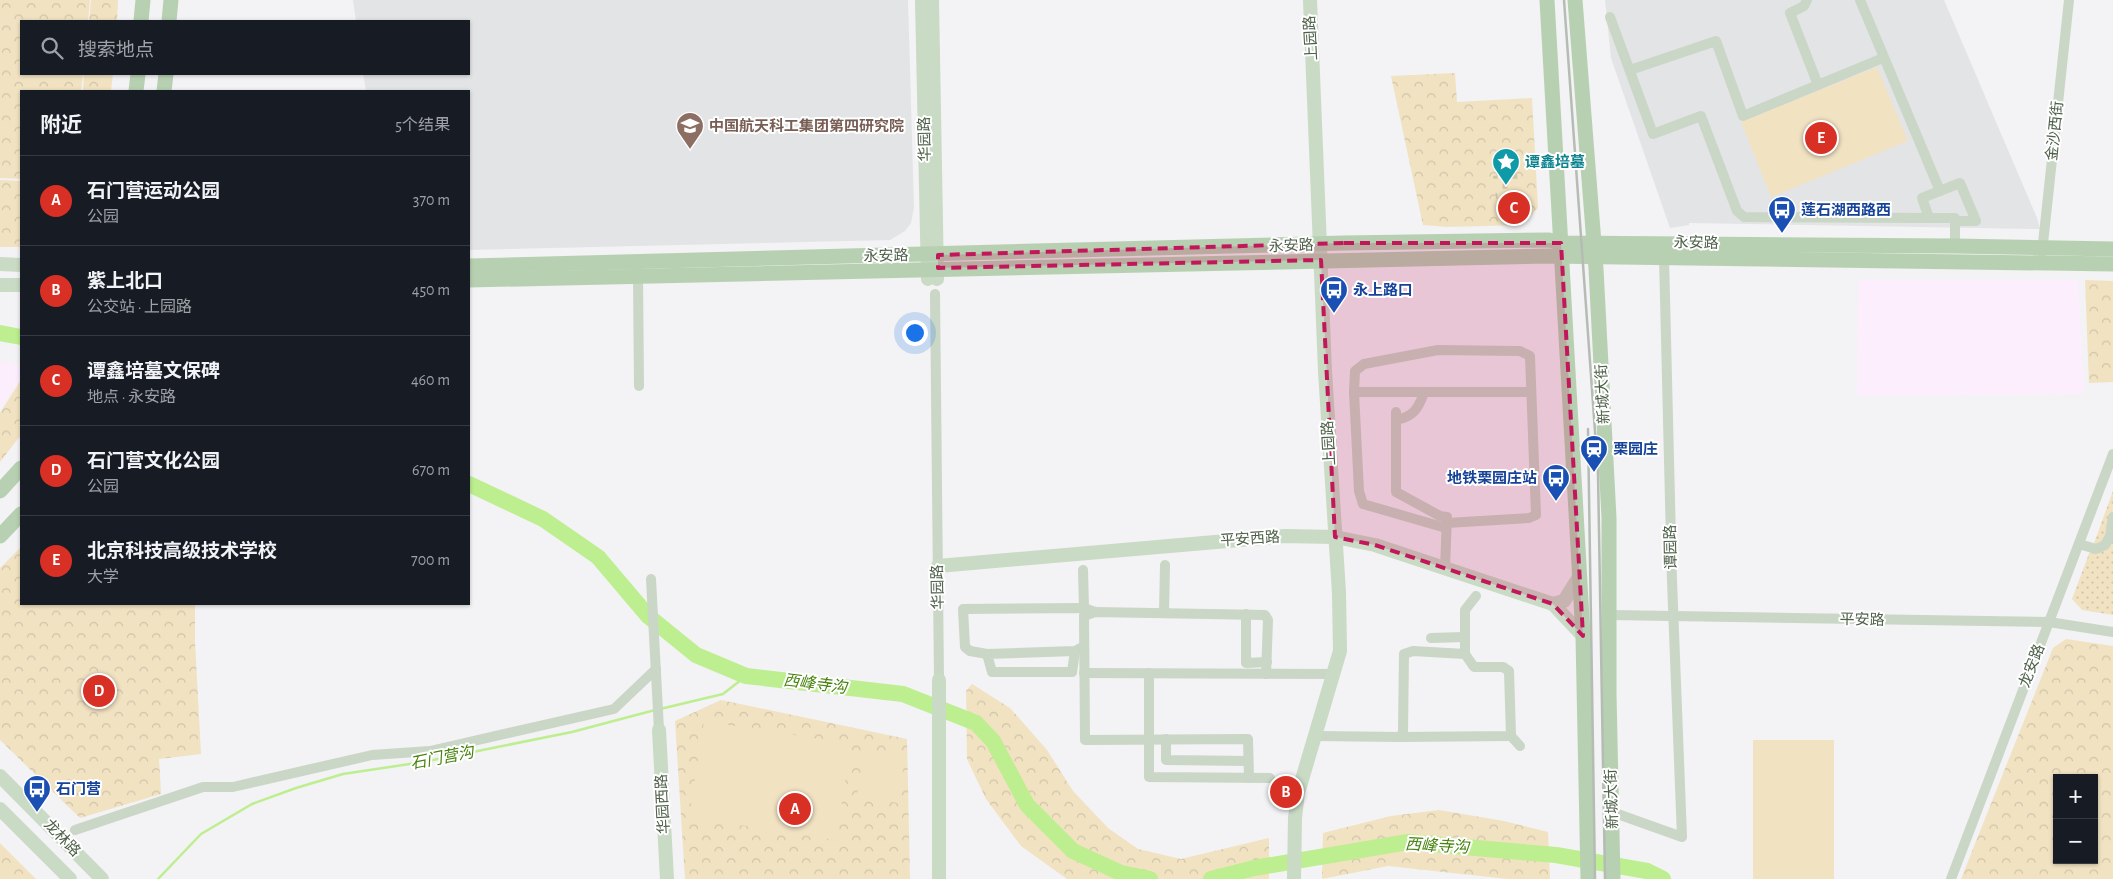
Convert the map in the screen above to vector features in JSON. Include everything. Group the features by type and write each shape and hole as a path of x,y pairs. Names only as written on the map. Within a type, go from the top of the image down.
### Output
{"main road":[{"path":"141,20 143,0"},
{"path":"169,20 171,0"},
{"name":"新城大街","path":"1547,0 1583,636 1588,879"},
{"name":"新城大街","path":"1575,0 1595,250 1609,518 1613,879"},
{"path":"136,90 138,75"},
{"path":"164,90 166,75"},
{"name":"永安路","path":"470,266 933,267 1321,244 1548,240 1561,250"},
{"name":"永安路","path":"470,280 933,267 1322,260 1561,250 1955,246 2042,255"},
{"name":"永安路","path":"1595,250 1664,257 2042,255 2113,249"},
{"path":"2042,255 2113,264"},
{"path":"0,492 20,469"},
{"path":"0,536 20,515"}],"street":[{"name":"华园路","path":"922,0 933,267"},
{"name":"华园路","path":"932,0 933,267"},
{"name":"上园路","path":"1294,879 1295,825 1298,793 1340,651 1310,0"},
{"path":"1807,0 1804,6 1790,13 1818,85"},
{"path":"1860,0 1940,191"},
{"name":"金沙西街","path":"2042,255 2069,0"},
{"path":"1610,17 1653,134 1701,116 1737,211 1744,217 1929,218 1955,218 1955,221 1976,221 1960,183 1922,198 1929,218"},
{"path":"1630,70 1716,42 1743,116 1883,58"},
{"path":"1955,221 1955,246"},
{"name":"谭园路","path":"1612,812 1682,837 1664,257"},
{"path":"0,264 20,265"},
{"path":"638,275 639,386"},
{"path":"0,285 20,286"},
{"name":"华园路","path":"934,294 939,680 939,879"},
{"path":"1438,350 1520,351 1530,356 1536,515 1529,518 1447,526 1363,504 1359,491 1354,392 1355,371 1364,364 1438,350"},
{"path":"1354,392 1530,392"},
{"path":"1424,393 1414,413 1408,418 1396,416 1396,492 1440,516 1447,517 1445,568"},
{"name":"龙安路","path":"1951,879 2113,454"},
{"path":"2078,544 2096,549 2105,545 2110,536 2113,517"},
{"name":"平安西路","path":"938,566 1276,537 1335,537 1376,545 1553,604"},
{"path":"1164,565 1164,613"},
{"path":"1083,570 1084,608"},
{"path":"1579,577 1564,601 1553,604 1583,636"},
{"path":"651,579 659,730"},
{"path":"1476,596 1465,610 1465,654 1474,667 1503,667 1509,671 1511,736 1520,746"},
{"path":"1080,649 988,654 970,651 965,647 963,610 1084,608 1094,612 1265,615 1268,620 1266,674"},
{"path":"988,654 992,672 1072,672 1080,649 1084,616 1094,612"},
{"path":"1246,614 1246,663 1267,662"},
{"name":"平安路","path":"1610,615 1674,618 2049,622 2113,632"},
{"path":"1431,638 1464,637"},
{"path":"1080,649 1084,673 1085,740 1248,739 1249,778"},
{"path":"1400,737 1403,732 1404,654 1413,651 1465,654"},
{"path":"75,830 203,787 234,787 372,755 430,751 614,709 656,669"},
{"path":"1084,673 1334,674"},
{"path":"1149,673 1149,778 1270,778"},
{"name":"华园西路","path":"659,730 667,879"},
{"path":"1315,736 1511,736"},
{"path":"1166,739 1166,760 1248,761"},
{"name":"龙林路","path":"0,776 102,879"},
{"name":"龙林路","path":"0,809 70,879"}],"highlighted area":[{"path":"1344,243 1561,243 1583,636 1553,604 1375,545 1335,537 1321,260 938,268 938,255"}],"shaded area":[{"name":"中国航天科工集团第四研究院","path":"353,0 908,0 914,208 911,223 905,231 890,240 470,250 470,90 366,90 363,75 470,75 470,20 356,20"},
{"path":"1605,0 1944,0 2040,229 1689,223 1689,225 1670,228 1611,58"},
{"path":"1858,280 2078,280 2084,394 1857,396"},
{"path":"0,361 20,366 20,379 0,409"}],"green space":[{"path":"0,0 90,0 88,20 20,20 20,75 83,75 81,90 20,90 20,179 0,178"},
{"path":"91,0 118,0 117,20 89,20"},
{"path":"1877,67 1908,141 1771,197 1741,122"},
{"path":"1455,73 1457,102 1532,98 1538,208 1521,225 1447,227 1423,225 1391,76"},
{"path":"84,75 113,75 111,90 83,90"},
{"path":"1517,173 1522,207 1498,210 1493,176"},
{"path":"0,180 20,181 20,247 0,247"},
{"path":"2085,280 2113,281 2113,382 2089,383"},
{"path":"20,382 20,436 0,462 0,413"},
{"path":"2113,491 2113,509 2107,539 2093,546"},
{"path":"2113,526 2113,615 2082,610 2072,599 2090,551 2100,551"},
{"path":"20,548 20,605 195,605 201,754 159,759 161,794 80,818 0,740 0,568"},
{"path":"2066,639 2113,646 2113,879 1961,879 2053,648"},
{"path":"972,684 1010,708 1047,750 1073,791 1108,828 1138,849 1181,859 1269,838 1269,879 1067,879 1021,846 986,799 967,759 966,691"},
{"path":"721,700 907,739 910,879 685,879 675,721"},
{"path":"704,721 851,744 836,840 689,817"},
{"path":"1753,740 1834,740 1834,879 1753,879"},
{"path":"864,750 905,756 898,803 857,797"},
{"path":"1439,810 1504,821 1548,832 1550,879 1508,879 1388,866 1322,879 1323,833 1391,816"},
{"path":"0,843 36,879 0,879"}],"waterway":[{"name":"西峰寺沟","path":"0,333 20,337"},
{"name":"西峰寺沟","path":"470,484 543,519 598,557 648,616 696,655 746,676 903,694 976,723 993,741 1027,805 1073,851 1121,873 1150,879"},
{"name":"石门营沟","path":"660,709 723,694 746,676"},
{"name":"石门营沟","path":"158,879 201,834 252,804 296,788 343,774 423,762 572,732 655,710"},
{"name":"西峰寺沟","path":"1211,879 1254,868 1408,842 1556,855 1647,871 1663,879"}],"railway":[{"path":"1564,0 1598,473 1605,879"},
{"path":"1588,429 1595,879"}],"place":[{"name":"北京科技高级技术学校","path":"1821,138"},
{"name":"中国航天科工集团第四研究院","path":"690,150"},
{"name":"谭鑫培墓","path":"1506,186"},
{"name":"谭鑫培墓文保碑","path":"1514,208"},
{"name":"莲石湖西路西","path":"1782,234"},
{"name":"永上路口","path":"1334,314"},
{"name":"栗园庄","path":"1594,473"},
{"name":"地铁栗园庄站","path":"1556,502"},
{"name":"石门营文化公园","path":"99,691"},
{"name":"紫上北口","path":"1286,792"},
{"name":"石门营运动公园","path":"795,809"},
{"name":"石门营","path":"37,813"}]}
